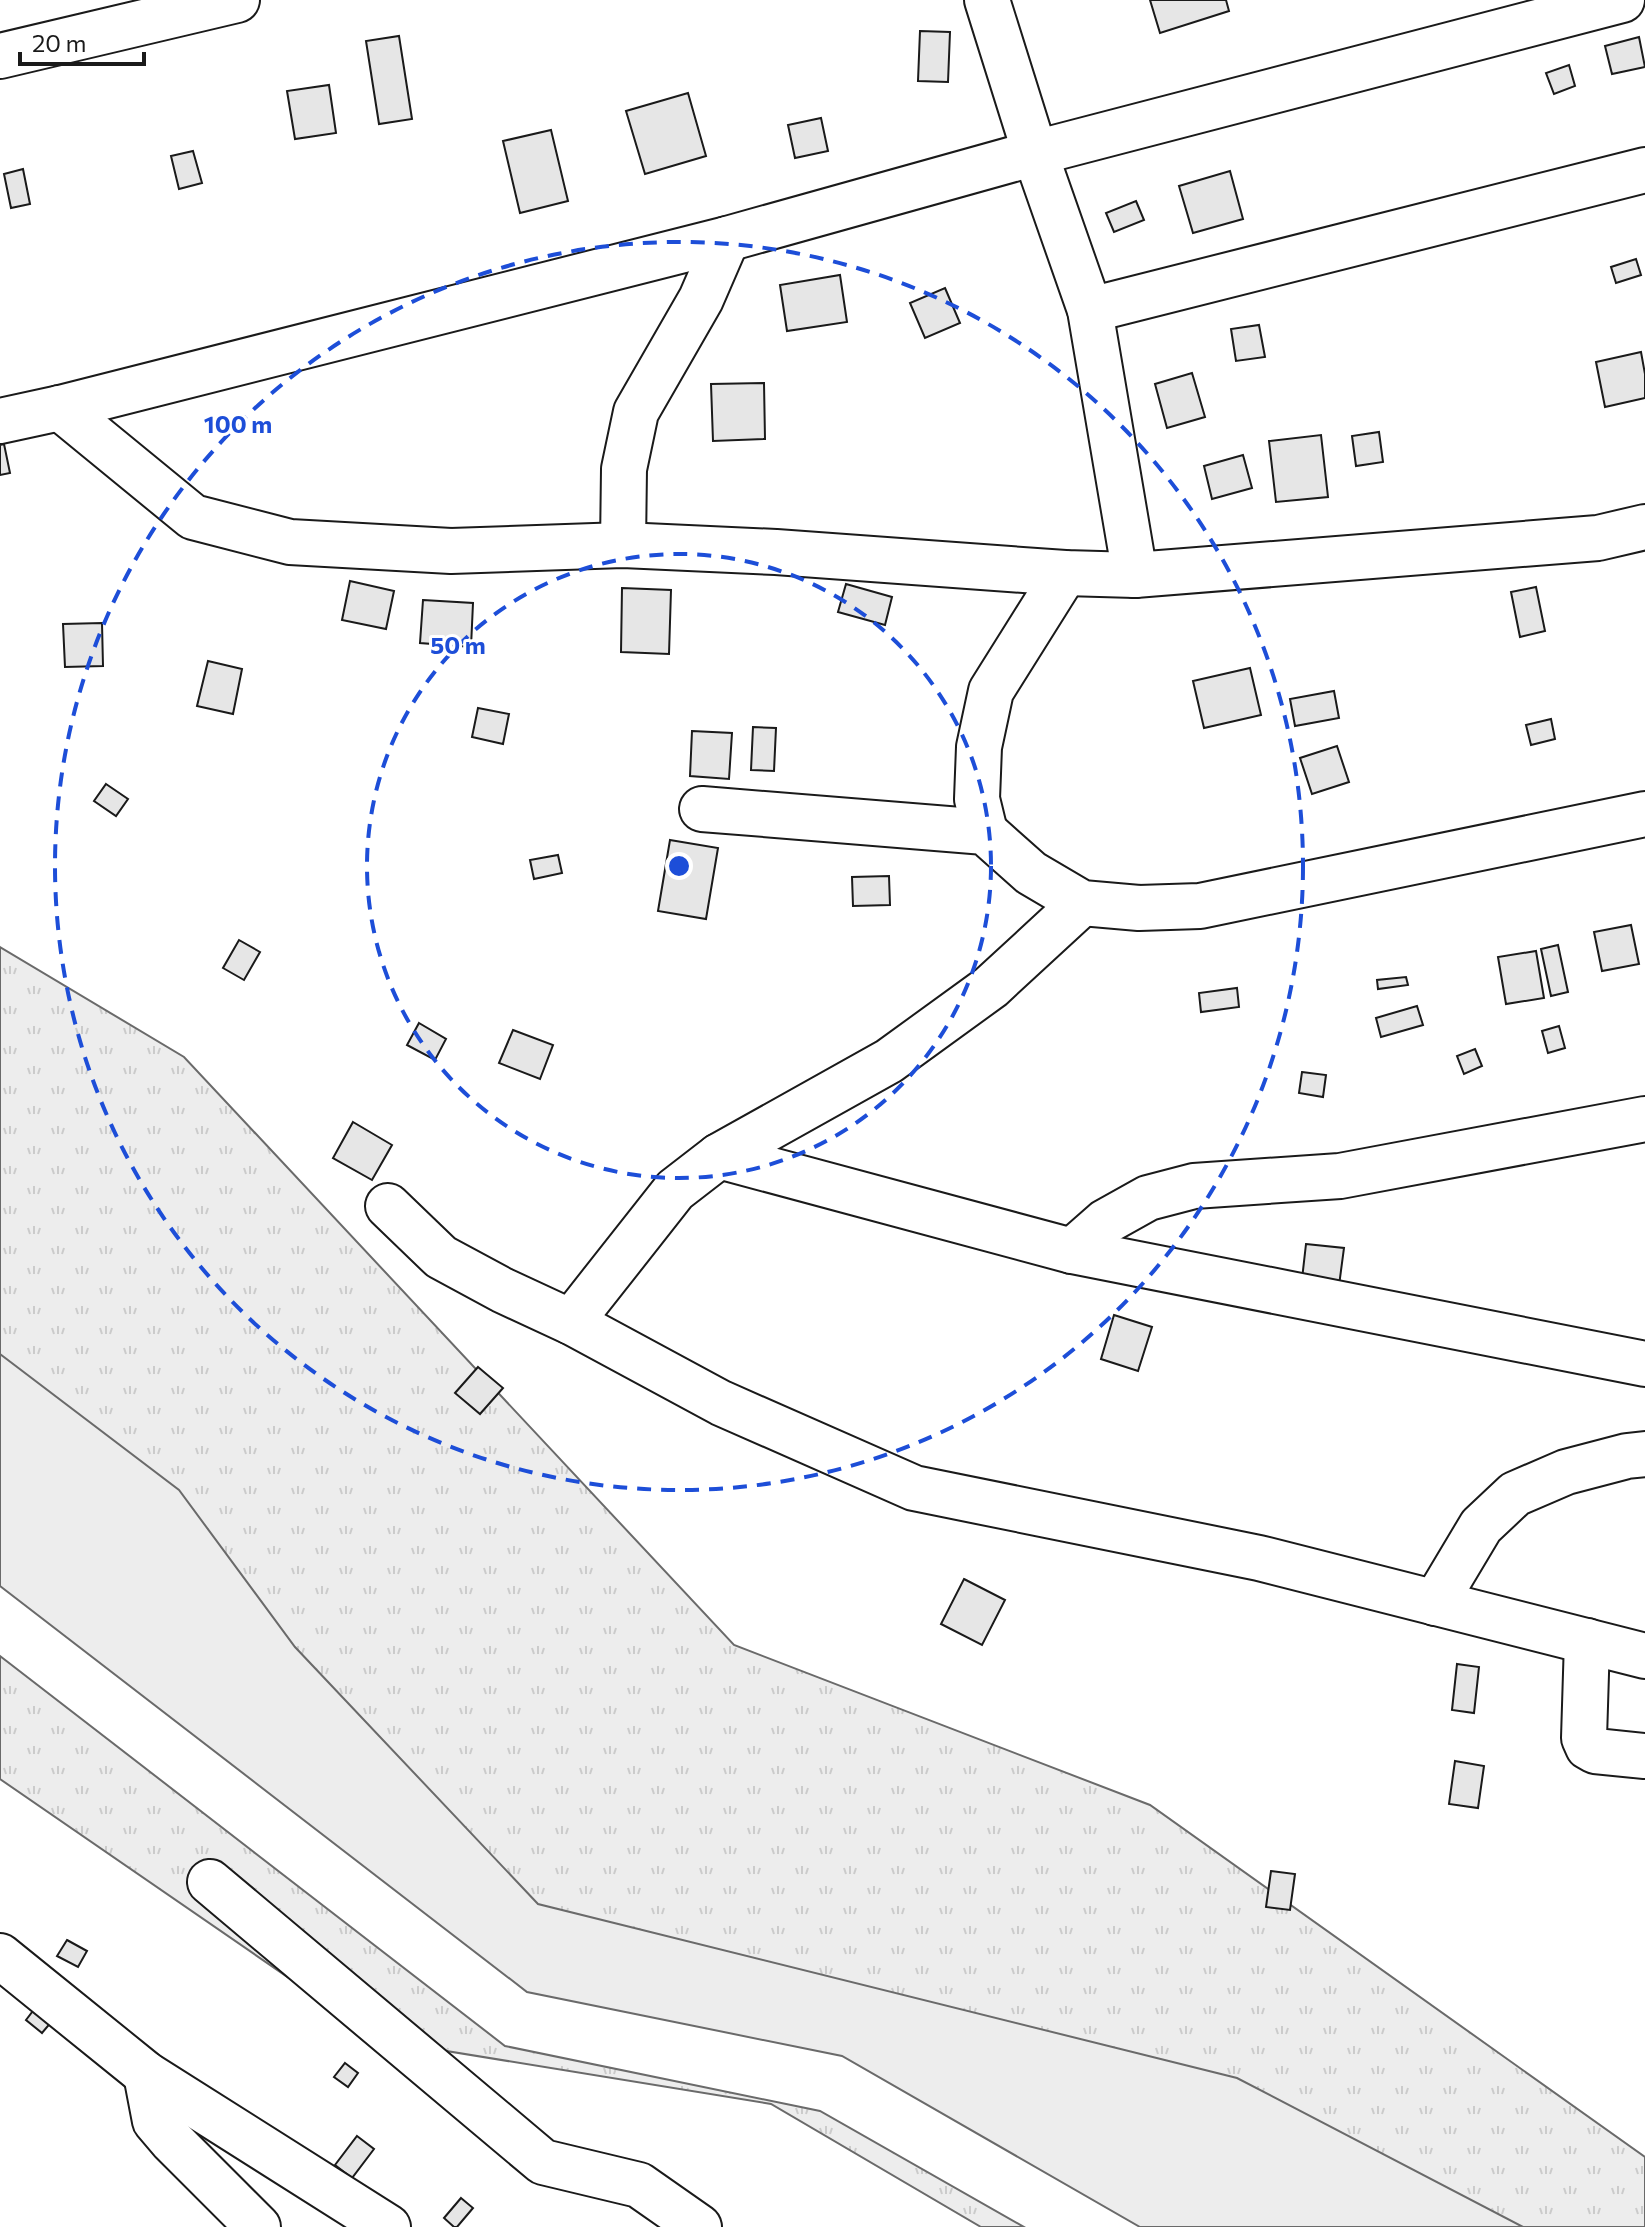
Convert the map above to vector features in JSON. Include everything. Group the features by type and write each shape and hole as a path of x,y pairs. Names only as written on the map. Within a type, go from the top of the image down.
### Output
{"street":[{"path":"0,56 237,0"},
{"path":"987,0 1035,153 1090,310 1135,575"},
{"path":"0,421 727,239 1035,153 1622,0"},
{"path":"1090,310 1645,170"},
{"path":"623,545 624,469 636,412 701,299 727,239"},
{"path":"60,408 193,517 290,542 451,551 623,545 1135,575 1598,538 1645,527"},
{"path":"1065,573 991,691 978,760 977,799 985,832 1031,873 1082,903 1139,908 1200,906 1645,814"},
{"path":"702,809 985,832"},
{"path":"571,1322 675,1190 719,1156 889,1061 991,987 1082,903"},
{"path":"1072,1251 1105,1222 1148,1198 1194,1186 1340,1176 1645,1119"},
{"path":"719,1156 1072,1251 1645,1364"},
{"path":"388,1206 441,1257 502,1290 571,1322 721,1403 914,1488 1259,1558 1645,1656"},
{"path":"1435,1603 1481,1526 1515,1494 1566,1472 1645,1454"},
{"path":"1587,1641 1584,1738 1588,1747 1595,1751 1645,1756"},
{"path":"210,1882 543,2162 639,2185 699,2227"},
{"path":"0,1956 146,2074 388,2227"},
{"path":"146,2074 155,2121 258,2227"}],"green space":[{"path":"0,947 184,1057 734,1645 1150,1805 1645,2157 1645,2227 1397,2227 1215,2132 517,1957 0,1424"},
{"path":"0,1656 505,2046 820,2111 1024,2227 981,2227 771,2104 379,2040 0,1779"}],"shaded area":[{"path":"0,1354 179,1490 295,1647 538,1904 1237,2078 1523,2227 1140,2227 842,2056 527,1992 0,1586"}],"building":[{"path":"1150,0 1226,0 1229,11 1160,33"},
{"path":"920,31 950,32 948,82 918,81"},
{"path":"399,36 412,119 379,124 366,41"},
{"path":"1639,37 1645,67 1612,74 1605,46"},
{"path":"1569,65 1575,86 1554,94 1546,73"},
{"path":"329,85 336,133 295,139 287,91"},
{"path":"688,93 706,156 645,174 626,111"},
{"path":"821,118 828,151 795,158 788,125"},
{"path":"551,130 568,201 520,213 503,141"},
{"path":"193,151 202,183 179,189 171,156"},
{"path":"23,169 30,204 11,208 4,174"},
{"path":"1230,171 1243,219 1193,233 1179,186"},
{"path":"1136,201 1144,220 1114,232 1106,213"},
{"path":"1636,259 1641,275 1616,283 1611,267"},
{"path":"840,275 847,322 787,331 780,285"},
{"path":"945,288 960,323 925,338 910,303"},
{"path":"1259,325 1265,357 1236,361 1231,329"},
{"path":"1641,352 1645,398 1605,407 1596,362"},
{"path":"1192,373 1205,417 1167,428 1155,384"},
{"path":"764,383 765,439 713,441 711,384"},
{"path":"1379,432 1383,462 1356,466 1352,436"},
{"path":"1321,435 1328,497 1276,502 1269,441"},
{"path":"4,444 10,473 0,475 0,445"},
{"path":"1243,455 1252,488 1212,499 1204,466"},
{"path":"350,581 394,591 386,629 342,620"},
{"path":"846,584 892,597 885,625 838,612"},
{"path":"1536,587 1545,631 1520,637 1511,592"},
{"path":"622,588 671,590 669,654 621,652"},
{"path":"423,600 473,603 471,647 420,643"},
{"path":"102,623 103,666 65,667 63,624"},
{"path":"208,661 242,669 233,714 197,706"},
{"path":"1250,668 1261,715 1204,728 1193,681"},
{"path":"1334,691 1339,718 1295,726 1290,699"},
{"path":"478,708 509,714 503,744 472,737"},
{"path":"1551,719 1555,739 1531,745 1526,725"},
{"path":"753,727 776,728 774,771 751,770"},
{"path":"692,731 732,733 729,779 690,776"},
{"path":"1337,746 1349,782 1312,794 1300,758"},
{"path":"106,784 128,799 116,816 94,801"},
{"path":"670,840 718,848 706,919 658,911"},
{"path":"558,855 562,873 534,879 530,860"},
{"path":"889,876 890,905 853,906 852,877"},
{"path":"1631,925 1639,964 1602,971 1594,932"},
{"path":"239,940 260,952 244,980 223,968"},
{"path":"1558,945 1568,992 1551,996 1541,949"},
{"path":"1536,951 1544,998 1506,1004 1498,957"},
{"path":"1406,977 1408,985 1378,989 1377,980"},
{"path":"1237,988 1239,1007 1201,1012 1199,993"},
{"path":"1417,1006 1423,1025 1381,1037 1376,1018"},
{"path":"419,1023 446,1039 435,1060 407,1045"},
{"path":"1559,1026 1565,1048 1548,1053 1542,1031"},
{"path":"513,1030 553,1045 540,1079 499,1063"},
{"path":"1475,1049 1482,1066 1464,1074 1457,1056"},
{"path":"1302,1072 1326,1075 1323,1097 1299,1093"},
{"path":"353,1122 392,1145 372,1180 333,1158"},
{"path":"1306,1244 1344,1248 1338,1293 1301,1288"},
{"path":"1114,1315 1152,1327 1138,1371 1101,1359"},
{"path":"478,1367 503,1388 480,1414 455,1393"},
{"path":"964,1579 1005,1600 982,1645 941,1624"},
{"path":"1457,1664 1479,1667 1474,1713 1452,1710"},
{"path":"1455,1761 1484,1766 1478,1808 1449,1804"},
{"path":"1271,1871 1295,1874 1290,1910 1266,1907"},
{"path":"67,1940 87,1951 78,1967 57,1956"},
{"path":"36,2007 53,2020 42,2033 26,2020"},
{"path":"345,2063 358,2073 348,2087 334,2077"},
{"path":"357,2136 374,2149 352,2178 335,2165"},
{"path":"461,2198 473,2208 454,2227 444,2218"}]}
